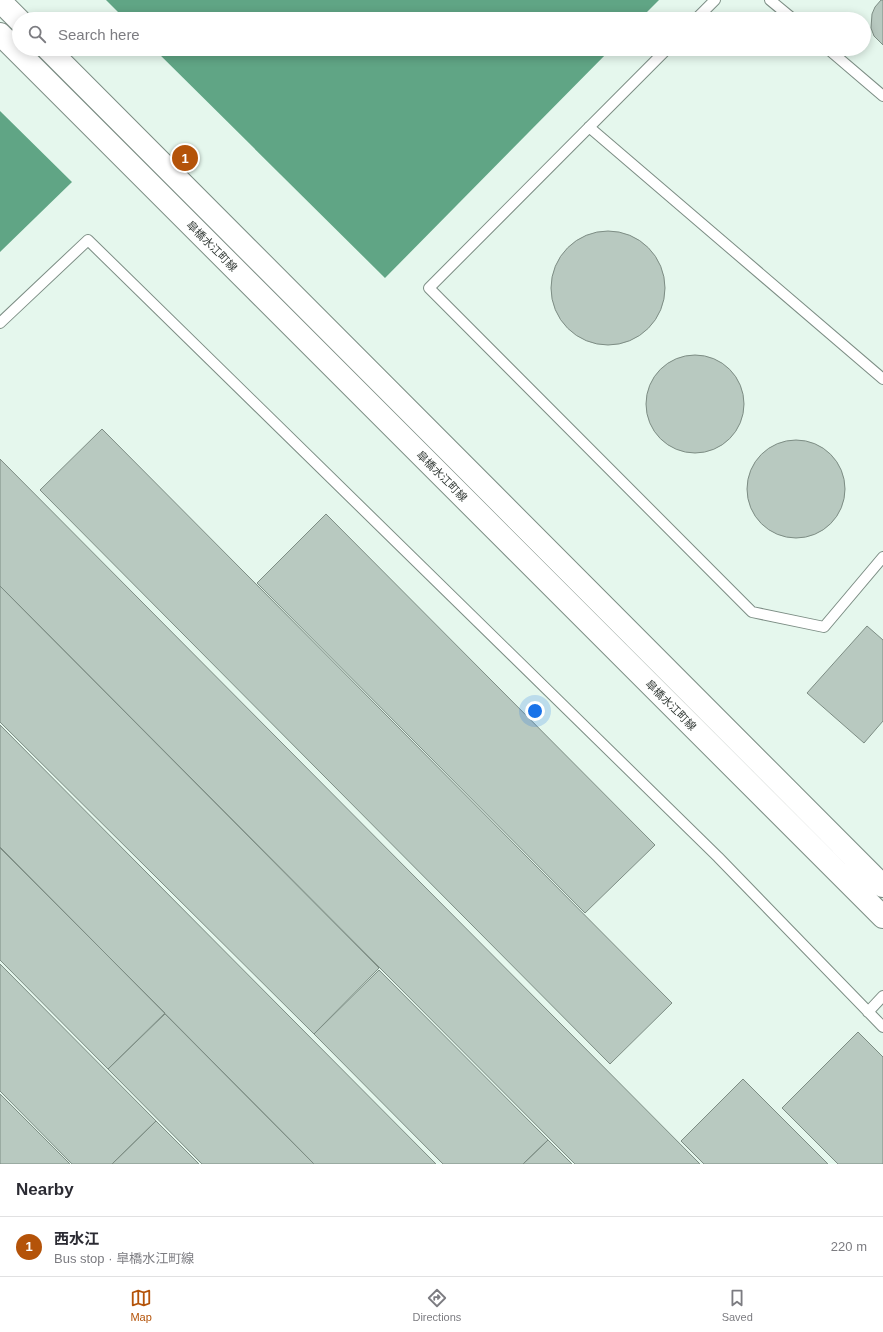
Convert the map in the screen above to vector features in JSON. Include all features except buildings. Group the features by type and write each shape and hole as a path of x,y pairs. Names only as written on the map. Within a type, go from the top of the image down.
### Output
{"street":[{"path":"0,1 12,13"},
{"name":"皐橋水江町線","path":"0,34 12,46"},
{"name":"皐橋水江町線","path":"22,56 883,917"},
{"name":"皐橋水江町線","path":"55,56 883,886"}],"lane":[{"path":"703,12 715,0"},
{"path":"770,0 785,12"},
{"path":"659,56 429,288 752,612 824,627 883,557"},
{"path":"836,56 883,96"},
{"path":"589,127 883,379"},
{"path":"0,323 88,240 718,857 883,1027"},
{"path":"868,1012 883,996"}],"shaded area":[{"path":"106,0 659,0 647,12 118,12"},
{"path":"161,56 604,56 385,278"},
{"path":"0,111 72,182 0,252"}],"place":[{"name":"西水江","path":"185,158"}]}
